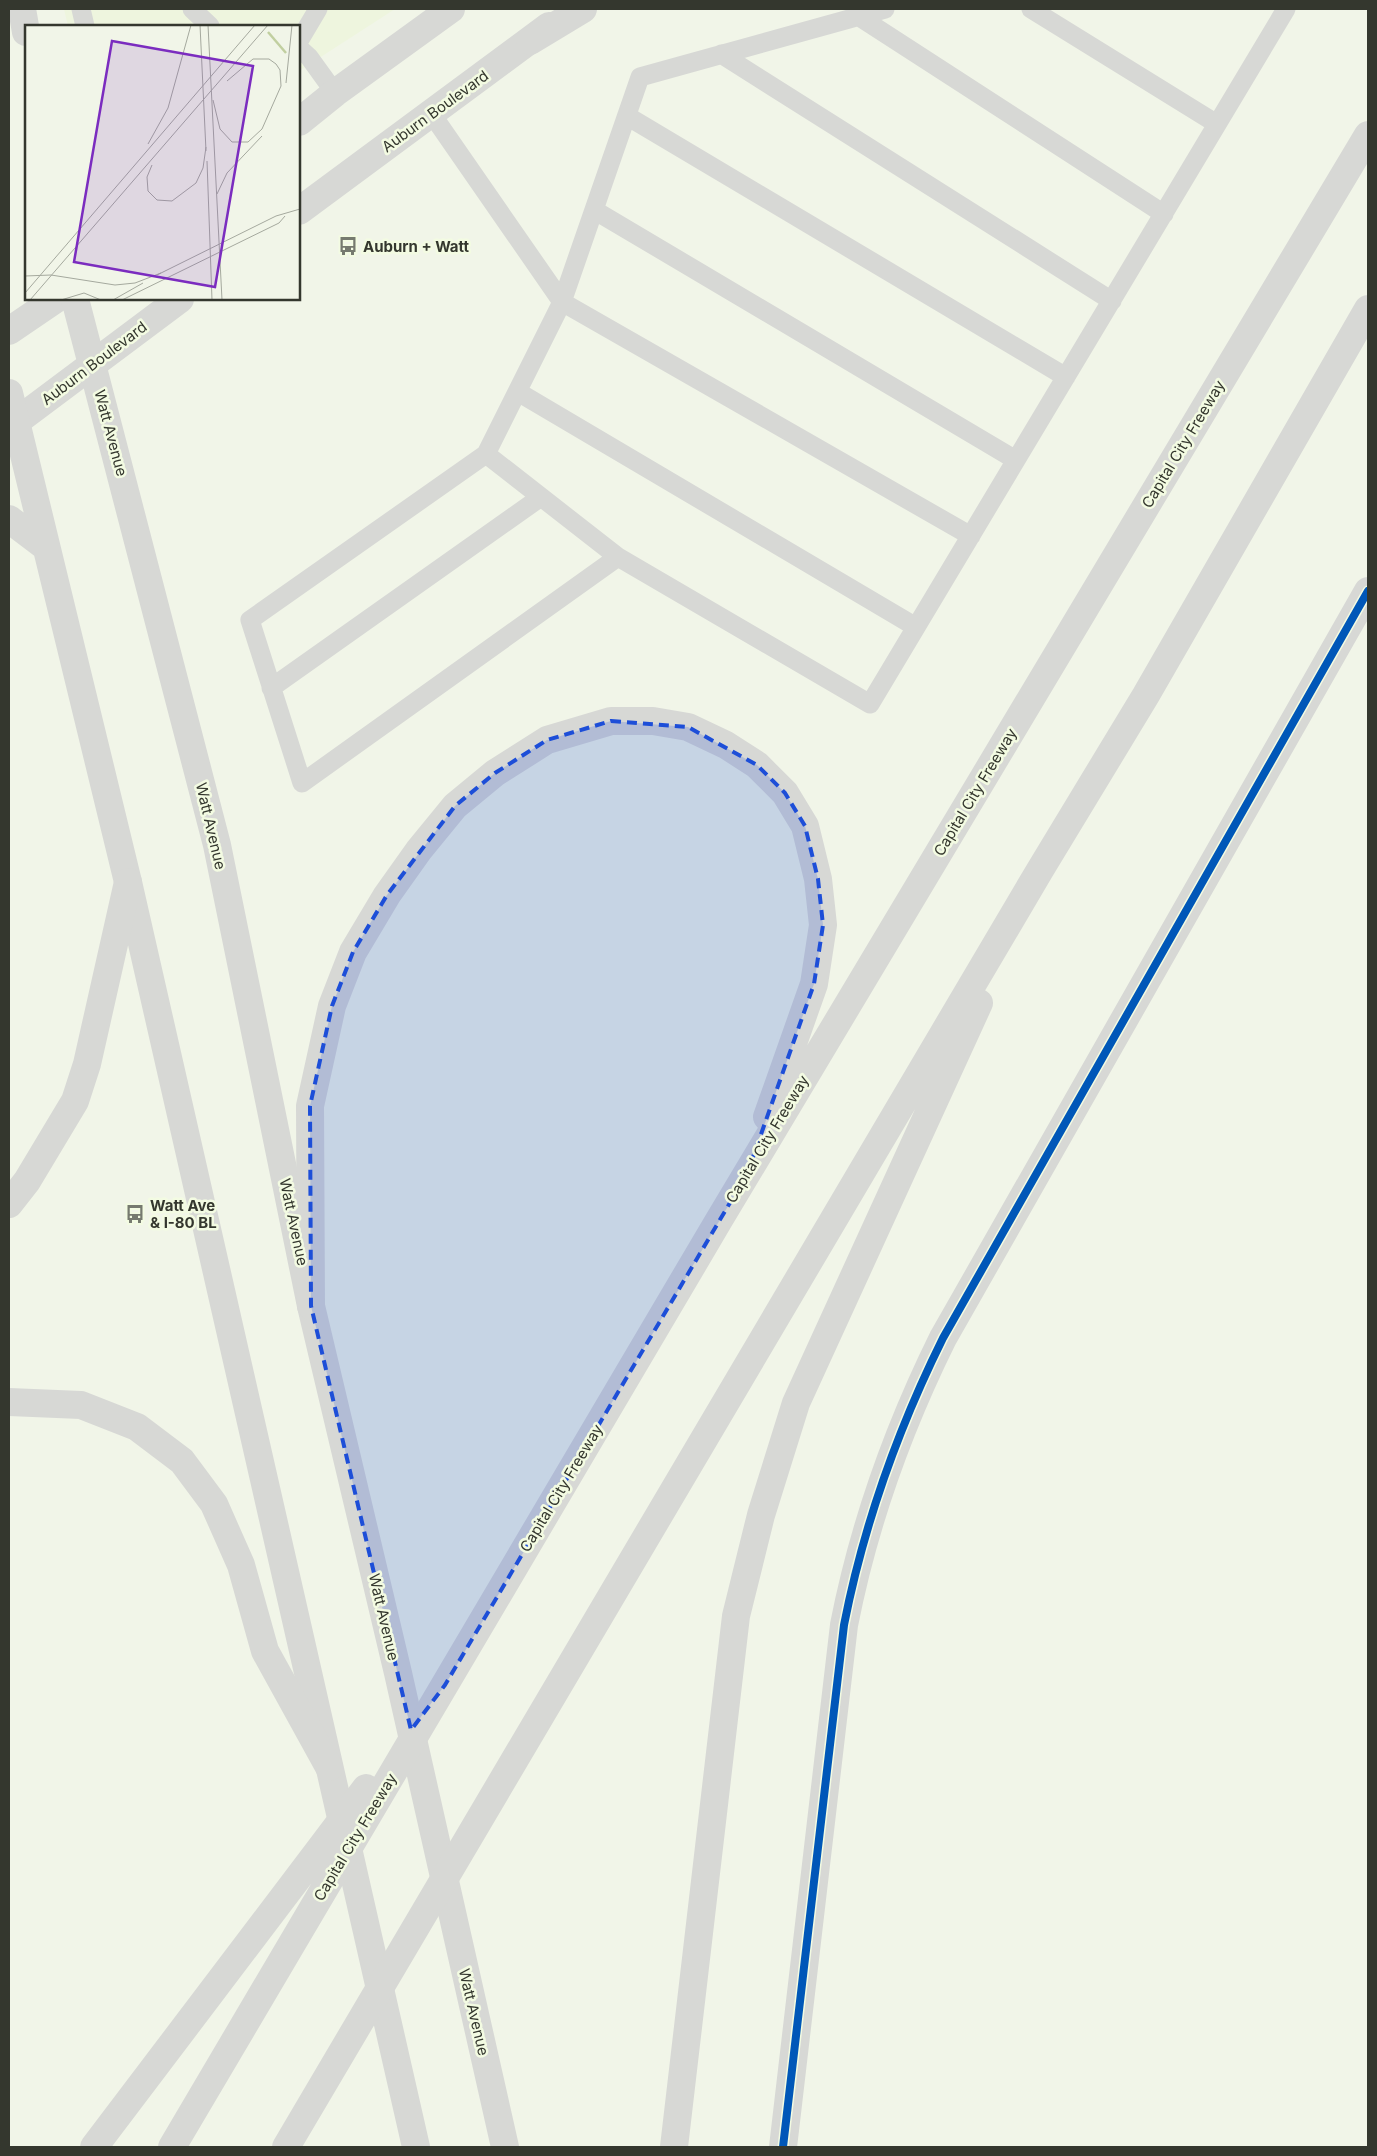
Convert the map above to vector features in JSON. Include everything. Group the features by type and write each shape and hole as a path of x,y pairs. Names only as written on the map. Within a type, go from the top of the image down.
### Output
{"main road":[{"path":"22,9 25,26"},
{"path":"300,121 335,92 451,9"},
{"name":"Auburn Boulevard","path":"300,210 530,41 570,9"},
{"path":"530,41 582,9"},
{"name":"Capital City Freeway","path":"172,2147 747,1174 1368,135"},
{"path":"9,330 54,300"},
{"name":"Watt Avenue","path":"75,300 217,845 311,1306 398,1674 506,2147"},
{"name":"Auburn Boulevard","path":"12,424 179,300"},
{"path":"286,2147 1040,870 1151,686 1368,309"},
{"path":"9,393 12,424 46,547 128,882 416,2147"},
{"path":"9,519 46,547"},
{"path":"783,2147 844,1625 853,1578 880,1485 914,1396 943,1338 1368,591"},
{"path":"311,1306 310,1106 332,1006 353,952 387,895 419,850 455,806 495,773 547,740 580,729 611,721 653,721 688,727 726,745 757,766 785,793 804,826 818,879 824,925 814,984 747,1174"},
{"path":"674,2147 736,1616 761,1515 796,1403 1040,870"},
{"path":"9,1204 26,1181 75,1101 87,1064 128,882"},
{"path":"9,1402 81,1405 137,1427 182,1461 214,1504 241,1564 265,1651 329,1767"},
{"path":"94,2147 445,1685"}],"lane":[{"path":"81,9 85,25"},
{"path":"192,9 209,25"},
{"path":"300,39 318,9"},
{"path":"618,557 302,782 250,620 486,454 562,302 640,77 885,9"},
{"path":"1031,9 1218,124"},
{"path":"486,454 618,557 870,704 1286,9"},
{"path":"858,16 1164,214"},
{"path":"300,49 309,56 335,92"},
{"path":"721,54 1112,301"},
{"path":"431,113 562,302 971,536"},
{"path":"627,116 1066,377"},
{"path":"594,210 1016,460"},
{"path":"518,392 916,627"},
{"path":"271,688 541,497"}],"highlighted area":[{"path":"611,721 688,727 757,765 785,793 805,826 818,879 823,925 814,984 747,1174 445,1685 411,1730 311,1306 310,1106 332,1006 353,952 387,895 455,806 495,773 547,740"}],"shaded area":[{"path":"64,9 395,9 300,70 300,25 68,25"}],"cycle path":[{"path":"783,2147 844,1625 861,1550 897,1443 926,1373 943,1338 1368,591"}],"place":[{"name":"Auburn + Watt","path":"348,246"},
{"name":"Watt Ave & I-80 BL","path":"135,1214"}]}
